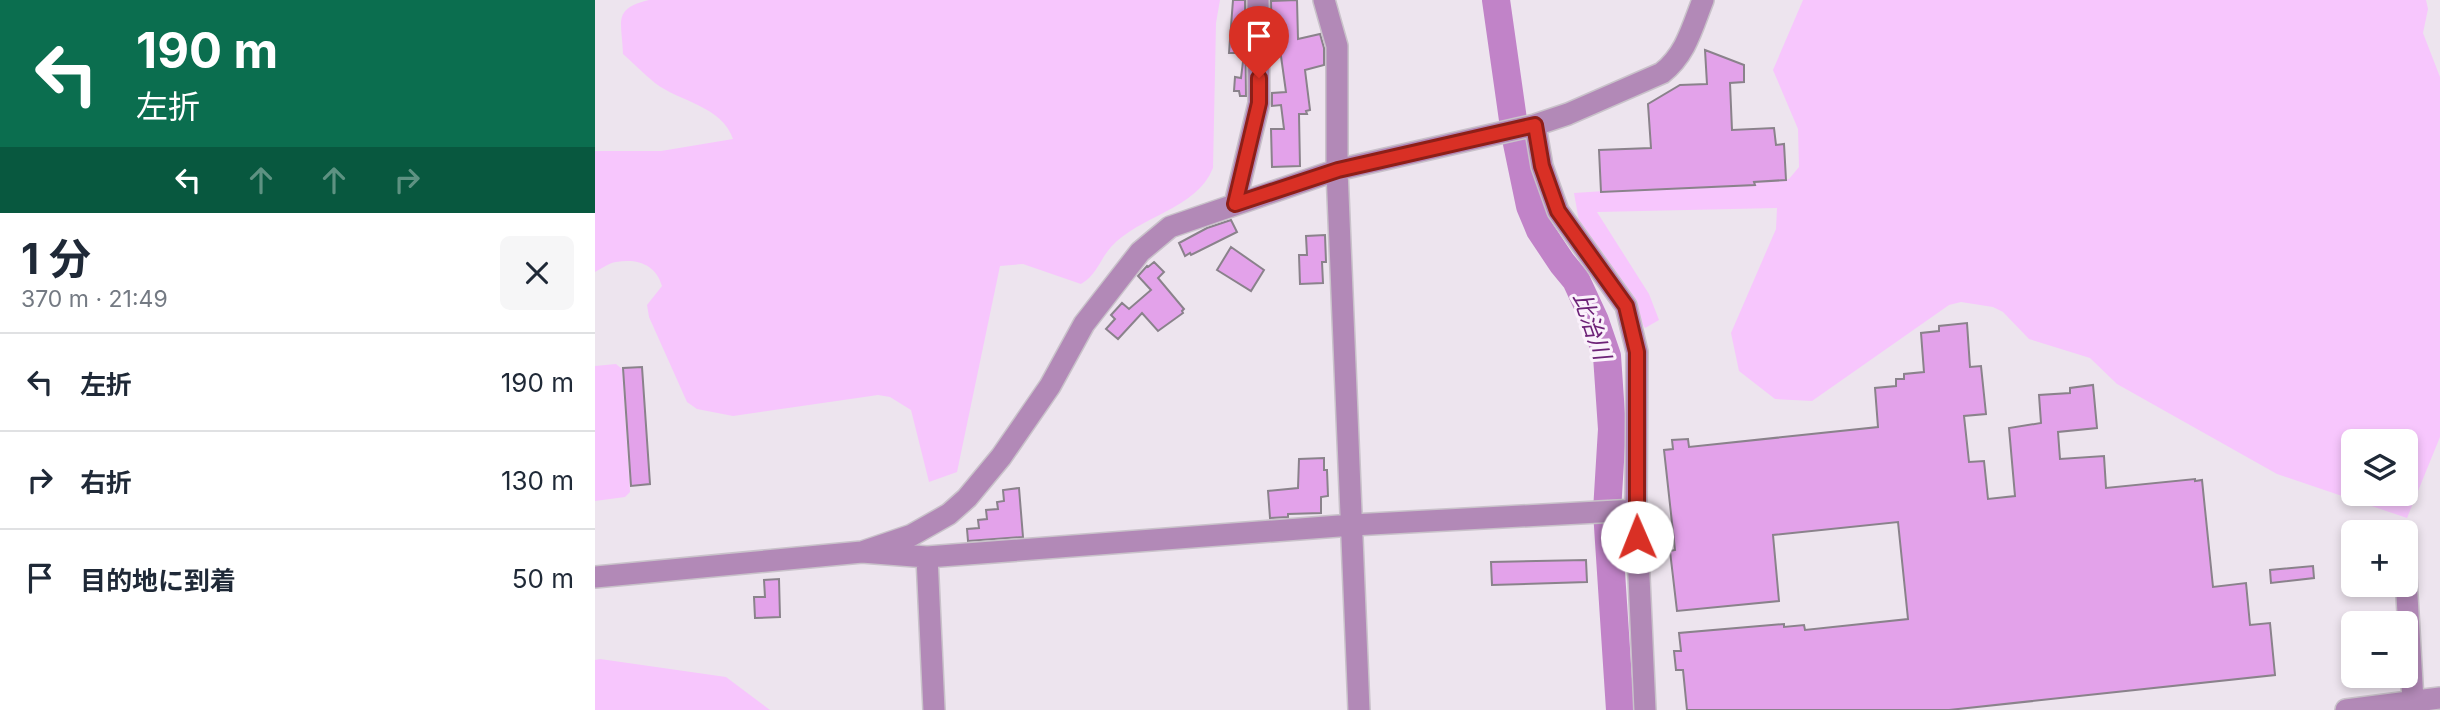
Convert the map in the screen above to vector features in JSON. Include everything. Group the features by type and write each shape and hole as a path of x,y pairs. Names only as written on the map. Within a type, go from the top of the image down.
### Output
{"street":[{"path":"1235,204 1259,103 1258,0"},
{"path":"1324,0 1337,46 1338,170 1359,710"},
{"path":"862,552 912,535 949,514 967,498 1001,457 1050,386 1084,324 1140,252 1170,227 1338,170 1535,125 1568,114 1662,73 1674,63 1684,51 1703,0"},
{"path":"1535,125 1542,166 1558,211 1626,306 1637,352 1636,510 1645,710"},
{"path":"595,577 862,552 927,557 1352,525 1636,510"},
{"path":"927,557 934,710"},
{"path":"2407,597 2413,701"},
{"path":"2346,710 2440,698"}],"shaded area":[{"path":"649,0 1220,0 1216,23 1213,168 1194,194 1123,236 1107,252 1095,272 1081,284 1023,264 1000,266 957,472 929,482 911,410 890,397 878,395 733,416 697,409 687,402 649,317 647,305 662,286 655,273 651,268 632,261 613,263 595,272 595,151 661,151 733,139 720,119 665,90 623,54 621,25 624,12"},
{"path":"1803,0 2426,0 2428,9 2423,33 2440,77 2440,437 2418,491 2418,429 2341,429 2341,496 2277,474 2117,384 2090,358 2029,339 2003,312 1993,307 1961,302 1949,305 1812,401 1775,399 1739,371 1731,333 1776,229 1777,208 1597,212 1649,294 1659,320 1645,328 1580,227 1574,193 1789,179 1799,167 1798,129 1773,70"},
{"path":"616,364 622,369 630,492 625,497 595,501 595,366"},
{"path":"2372,506 2412,506 2407,518"},
{"path":"595,660 726,677 770,710 595,710"}],"building":[{"path":"1233,0 1245,0 1246,96 1240,96 1239,91 1234,91 1235,77 1241,78 1244,53 1229,53"},
{"path":"1297,0 1298,39 1320,34 1324,48 1324,65 1305,70 1310,110 1306,111 1307,114 1299,114 1300,166 1272,167 1271,129 1284,129 1281,105 1272,106 1272,93 1286,92 1280,49 1274,50 1272,46 1271,1"},
{"path":"1705,50 1744,65 1744,82 1730,83 1732,130 1774,128 1776,145 1784,144 1786,180 1754,182 1755,185 1601,192 1599,150 1651,148 1648,104 1680,85 1707,84"},
{"path":"1231,220 1237,232 1185,256 1179,243 1207,228"},
{"path":"1325,235 1326,262 1322,262 1323,283 1300,284 1299,255 1307,255 1306,236"},
{"path":"1231,247 1264,270 1251,291 1217,270"},
{"path":"1154,262 1164,272 1158,278 1184,309 1183,313 1158,331 1142,313 1118,339 1106,329 1115,319 1111,315 1122,303 1129,309 1151,290 1138,276"},
{"path":"1967,323 1970,367 1981,366 1986,414 1964,416 1969,462 1984,461 1988,499 2015,496 2009,428 2041,423 2039,395 2070,393 2070,388 2093,385 2097,428 2058,432 2060,459 2104,456 2106,488 2202,480 2213,587 2246,583 2250,625 2270,623 2275,675 1949,710 1687,710 1683,670 1676,670 1674,651 1681,651 1679,633 1784,624 1784,627 1804,625 1805,630 1908,619 1898,522 1773,535 1779,601 1677,611 1670,551 1675,550 1664,450 1673,449 1672,440 1688,439 1689,447 1878,427 1875,388 1896,386 1896,379 1904,379 1904,374 1924,372 1921,333 1939,331 1939,326"},
{"path":"642,367 650,484 631,486 623,368"},
{"path":"1324,458 1328,496 1321,497 1321,513 1288,514 1288,517 1270,518 1268,491 1298,488 1299,459"},
{"path":"1019,488 1023,537 968,541 967,529 979,528 978,520 987,519 986,510 998,509 997,502 1004,501 1003,490"},
{"path":"1586,560 1587,582 1492,585 1491,562"},
{"path":"2313,566 2314,578 2271,583 2270,570"},
{"path":"779,579 780,617 755,618 754,597 765,597 764,580"}],"waterway":[{"name":"比治川","path":"1496,0 1515,134 1530,206 1540,230 1576,280 1595,321 1607,356 1612,429 1607,511 1620,710"}],"route":[{"path":"1259,78 1259,103 1235,204 1338,170 1535,125 1542,166 1558,211 1626,306 1637,352 1637,537"}]}
